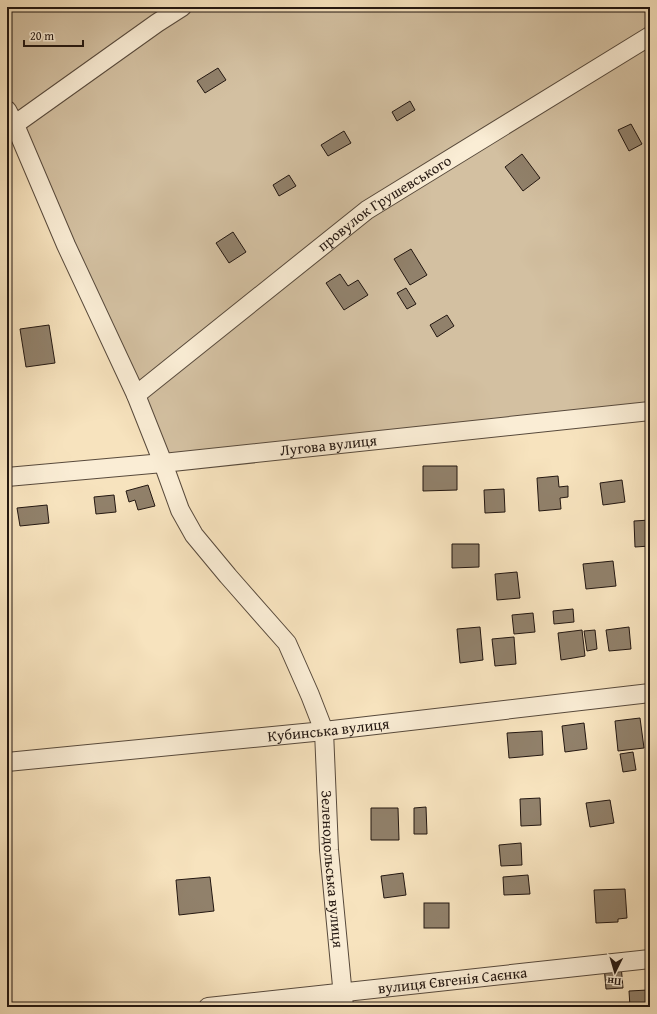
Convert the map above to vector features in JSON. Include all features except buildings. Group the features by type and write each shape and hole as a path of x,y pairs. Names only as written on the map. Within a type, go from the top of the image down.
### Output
{"street":[{"path":"10,122 182,7"},
{"name":"провулок Грушевського","path":"136,395 367,210 650,36"},
{"name":"Зеленодольська вулиця","path":"10,122 136,395 180,510 194,535 287,643 324,731 330,850 344,1000"},
{"name":"Лугова вулиця","path":"7,477 163,463 650,411"},
{"name":"Кубинська вулиця","path":"7,762 324,731 650,693"},
{"name":"вулиця Євгенія Саєнка","path":"208,1007 344,1000 650,959"}],"shaded area":[{"path":"7,7 650,7 650,411 163,463 7,110"}]}
